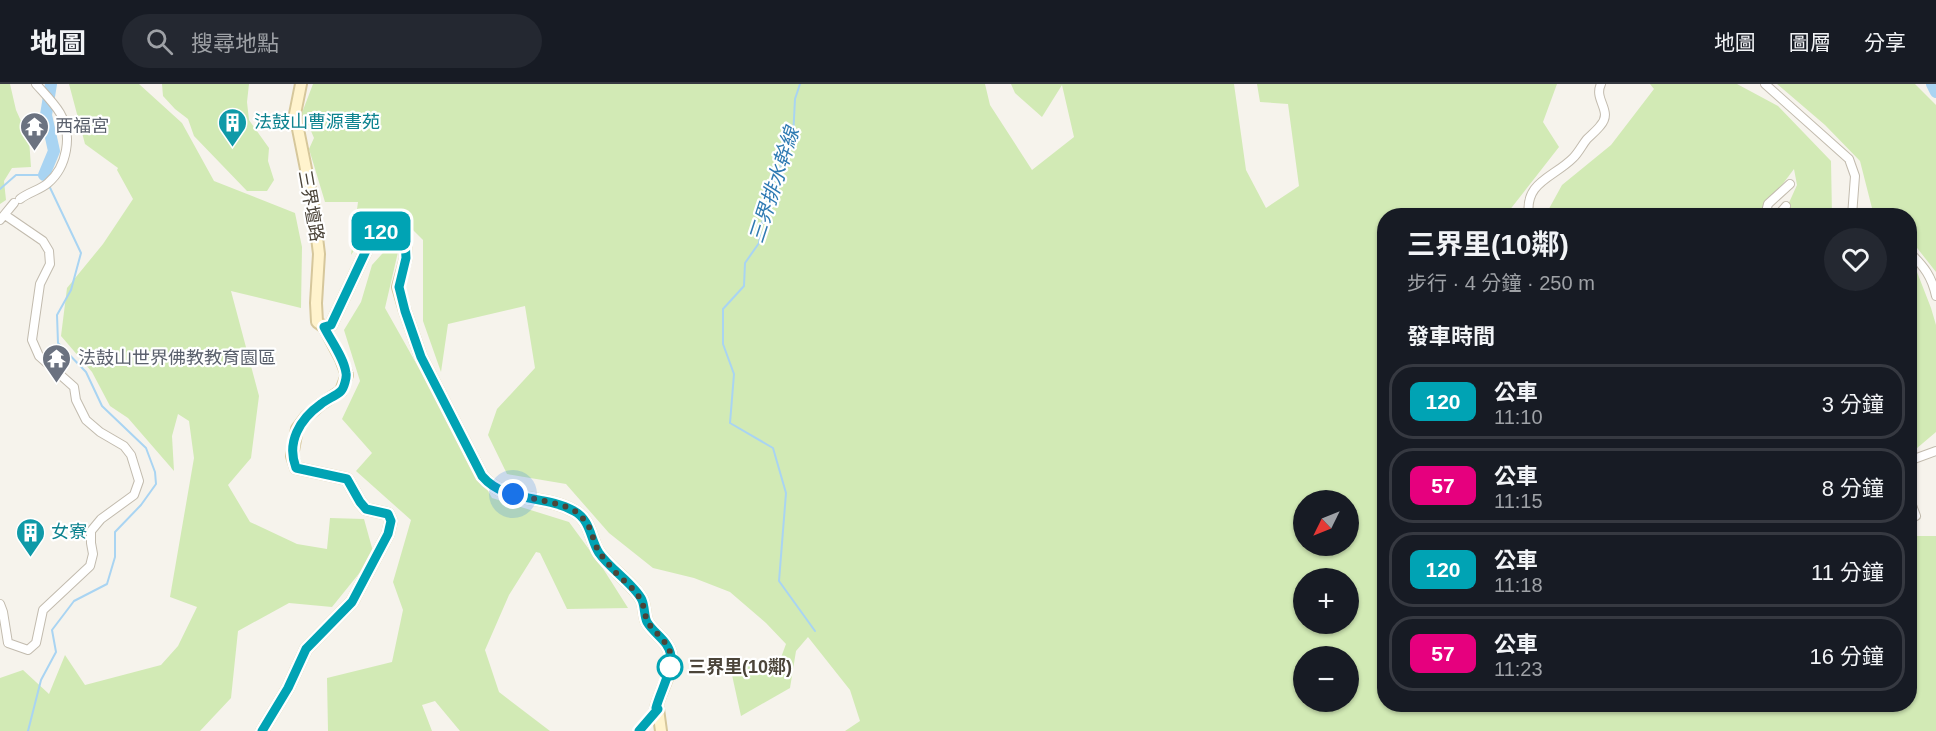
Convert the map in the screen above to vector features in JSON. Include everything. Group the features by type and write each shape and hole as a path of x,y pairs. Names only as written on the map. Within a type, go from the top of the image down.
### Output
{"street":[{"path":"0,604 8,643 27,650 36,643 43,610 90,566 93,554 91,531 101,519 134,495 139,481 131,456 124,446 100,432 86,420 76,400 74,387 39,356 32,340 40,284 50,264 49,251 43,241 2,218 17,201 47,184 64,161 65,125 60,112 36,84"},
{"name":"三界壇路","path":"262,731 288,688 306,649 352,602 379,554 391,521 388,514 366,509 347,479 296,468 292,456 297,429 306,417 321,404 341,391 347,375 341,359 324,327 317,322 316,316 319,254 313,204 296,124 295,104 301,84"},
{"path":"1527,208 1529,195 1541,182 1574,157 1586,140 1602,125 1606,117 1605,109 1598,96 1601,84"},
{"path":"1765,84 1849,159 1855,176 1853,208"},
{"path":"1768,208 1768,204 1790,183"},
{"path":"324,327 331,325 372,238 384,228 393,226 405,239 406,258 399,287 421,357 482,476 490,486 500,492 562,505 577,512 588,524 598,551 634,590 642,601 647,622 668,646 671,655 669,670 656,708 661,731"},
{"path":"1917,259 1933,281 1936,296"},
{"path":"1917,458 1936,451"},
{"path":"639,731 658,709"}],"green space":[{"path":"0,84 10,84 16,110 29,139 31,167 12,168 4,181 6,200 0,204"},
{"path":"69,84 139,84 182,123 214,181 295,213 302,247 301,308 231,291 259,396 251,458 228,485 250,522 297,544 327,549 330,518 364,519 374,555 332,607 289,603 238,631 231,698 200,731 0,731 0,678 23,670 49,694 65,655 85,685 161,665 178,646 197,607 170,597 194,458 189,421 178,414 172,436 174,471 128,418 110,406 92,372 61,336 67,288 103,244 133,199 118,168 85,144"},
{"path":"162,84 249,84 247,102 249,120 269,148 268,161 274,180 267,191 247,191 194,136 188,119 163,96"},
{"path":"313,84 985,84 990,105 1032,170 1074,137 1062,85 1042,117 1015,93 1011,84 1234,84 1246,170 1266,208 1299,186 1288,104 1260,102 1257,84 1557,84 1543,122 1559,147 1511,208 1377,208 1377,712 1917,712 1917,536 1936,536 1936,731 845,731 860,721 850,690 808,637 796,651 790,688 741,716 730,666 779,663 786,644 730,592 694,578 653,568 609,533 566,484 507,474 488,435 497,409 535,368 525,306 448,324 441,372 423,321 423,240 397,214 367,231 351,255 358,202 325,202 309,149 314,138 308,124 300,118"},
{"path":"1650,84 1737,84 1778,106 1831,161 1832,208 1787,208 1797,185 1794,169 1782,185 1771,208 1549,208 1562,185 1611,145 1654,89"},
{"path":"1777,84 1915,84 1936,105 1936,272 1917,248 1917,208 1872,208 1860,161 1825,125"},
{"path":"391,244 398,252 385,308 492,498 569,522 628,608 567,609 540,553 536,552 509,595 485,650 499,692 550,731 460,731 435,701 422,705 432,731 328,731 327,678 392,662 403,610 393,582 411,520 356,471 372,453 342,419 360,381 344,330 361,302 372,265"},
{"path":"1917,272 1936,325 1936,432 1917,448"}],"waterway":[{"path":"44,175 54,151 46,115 51,84"},
{"name":"三界排水幹線","path":"800,84 795,99 793,138 772,186 759,243 745,263 744,286 723,309 723,344 734,374 730,423 773,448 786,493 779,581 815,631"},
{"path":"1932,84 1936,92"},
{"path":"0,189 16,175 44,175 81,253 71,290 57,315 58,343 86,372 102,406 146,448 155,472 156,484 141,505 115,532 115,557 107,584 74,601 52,630 56,652 41,680 28,731"}],"bus line":[{"name":"120","path":"262,731 288,688 306,649 352,602 388,534 391,521 388,514 366,509 347,479 296,468 292,456 297,429 306,417 321,404 341,391 347,375 324,327 331,325 372,238 384,228 393,226 405,239 406,258 399,287 421,357 482,476 490,486 500,492 562,505 577,512 588,524 598,551 634,590 642,601 647,622 668,646 671,655 669,670 660,693 656,708 658,709 639,731"}],"place":[{"name":"法鼓山曹源書苑","path":"233,148"},
{"name":"西福宮","path":"34,152"},
{"name":"法鼓山世界佛教教育園區","path":"57,384"},
{"name":"女寮","path":"30,558"},
{"name":"三界里(10鄰)","path":"670,667"}],"route":[{"path":"513,494 562,505 577,512 588,524 598,551 634,590 642,601 647,622 668,646 671,655 669,670 670,667"}]}
